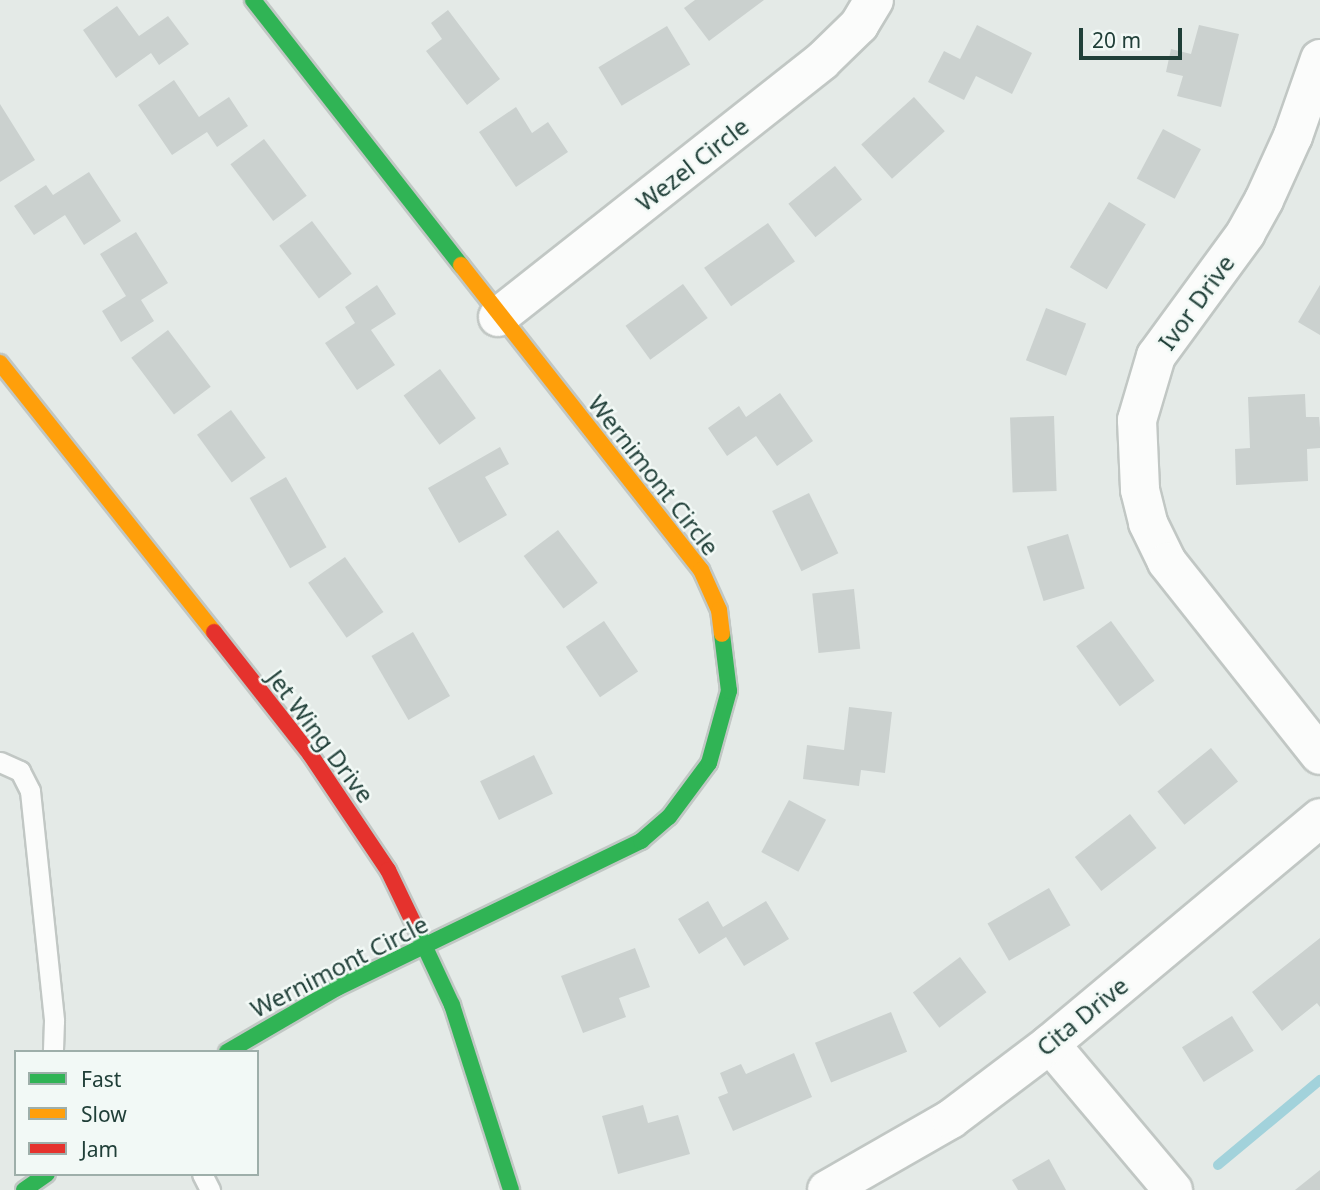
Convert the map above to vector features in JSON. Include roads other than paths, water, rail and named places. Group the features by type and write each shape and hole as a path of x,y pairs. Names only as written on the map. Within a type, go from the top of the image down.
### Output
{"street":[{"name":"Wernimont Circle","path":"230,1050 265,1026 641,841 669,817 709,763 729,691 719,610 701,569 498,317 253,0"},
{"name":"Wezel Circle","path":"498,317 822,61 859,25 874,0"},
{"name":"Ivor Drive","path":"1320,59 1293,136 1264,200 1246,233 1156,356 1137,420 1140,490 1148,523 1167,562 1320,755"},
{"name":"Jet Wing Drive","path":"0,363 310,754 388,870 427,947 479,1080 511,1190"},
{"name":"Cita Drive","path":"827,1190 951,1119 1051,1044 1320,818"},
{"path":"1051,1044 1173,1190"},
{"path":"24,1190 44,1176"}],"lane":[{"path":"0,762 20,771 30,791 54,1021 53,1050"}],"waterway":[{"path":"1218,1165 1320,1080"}]}
